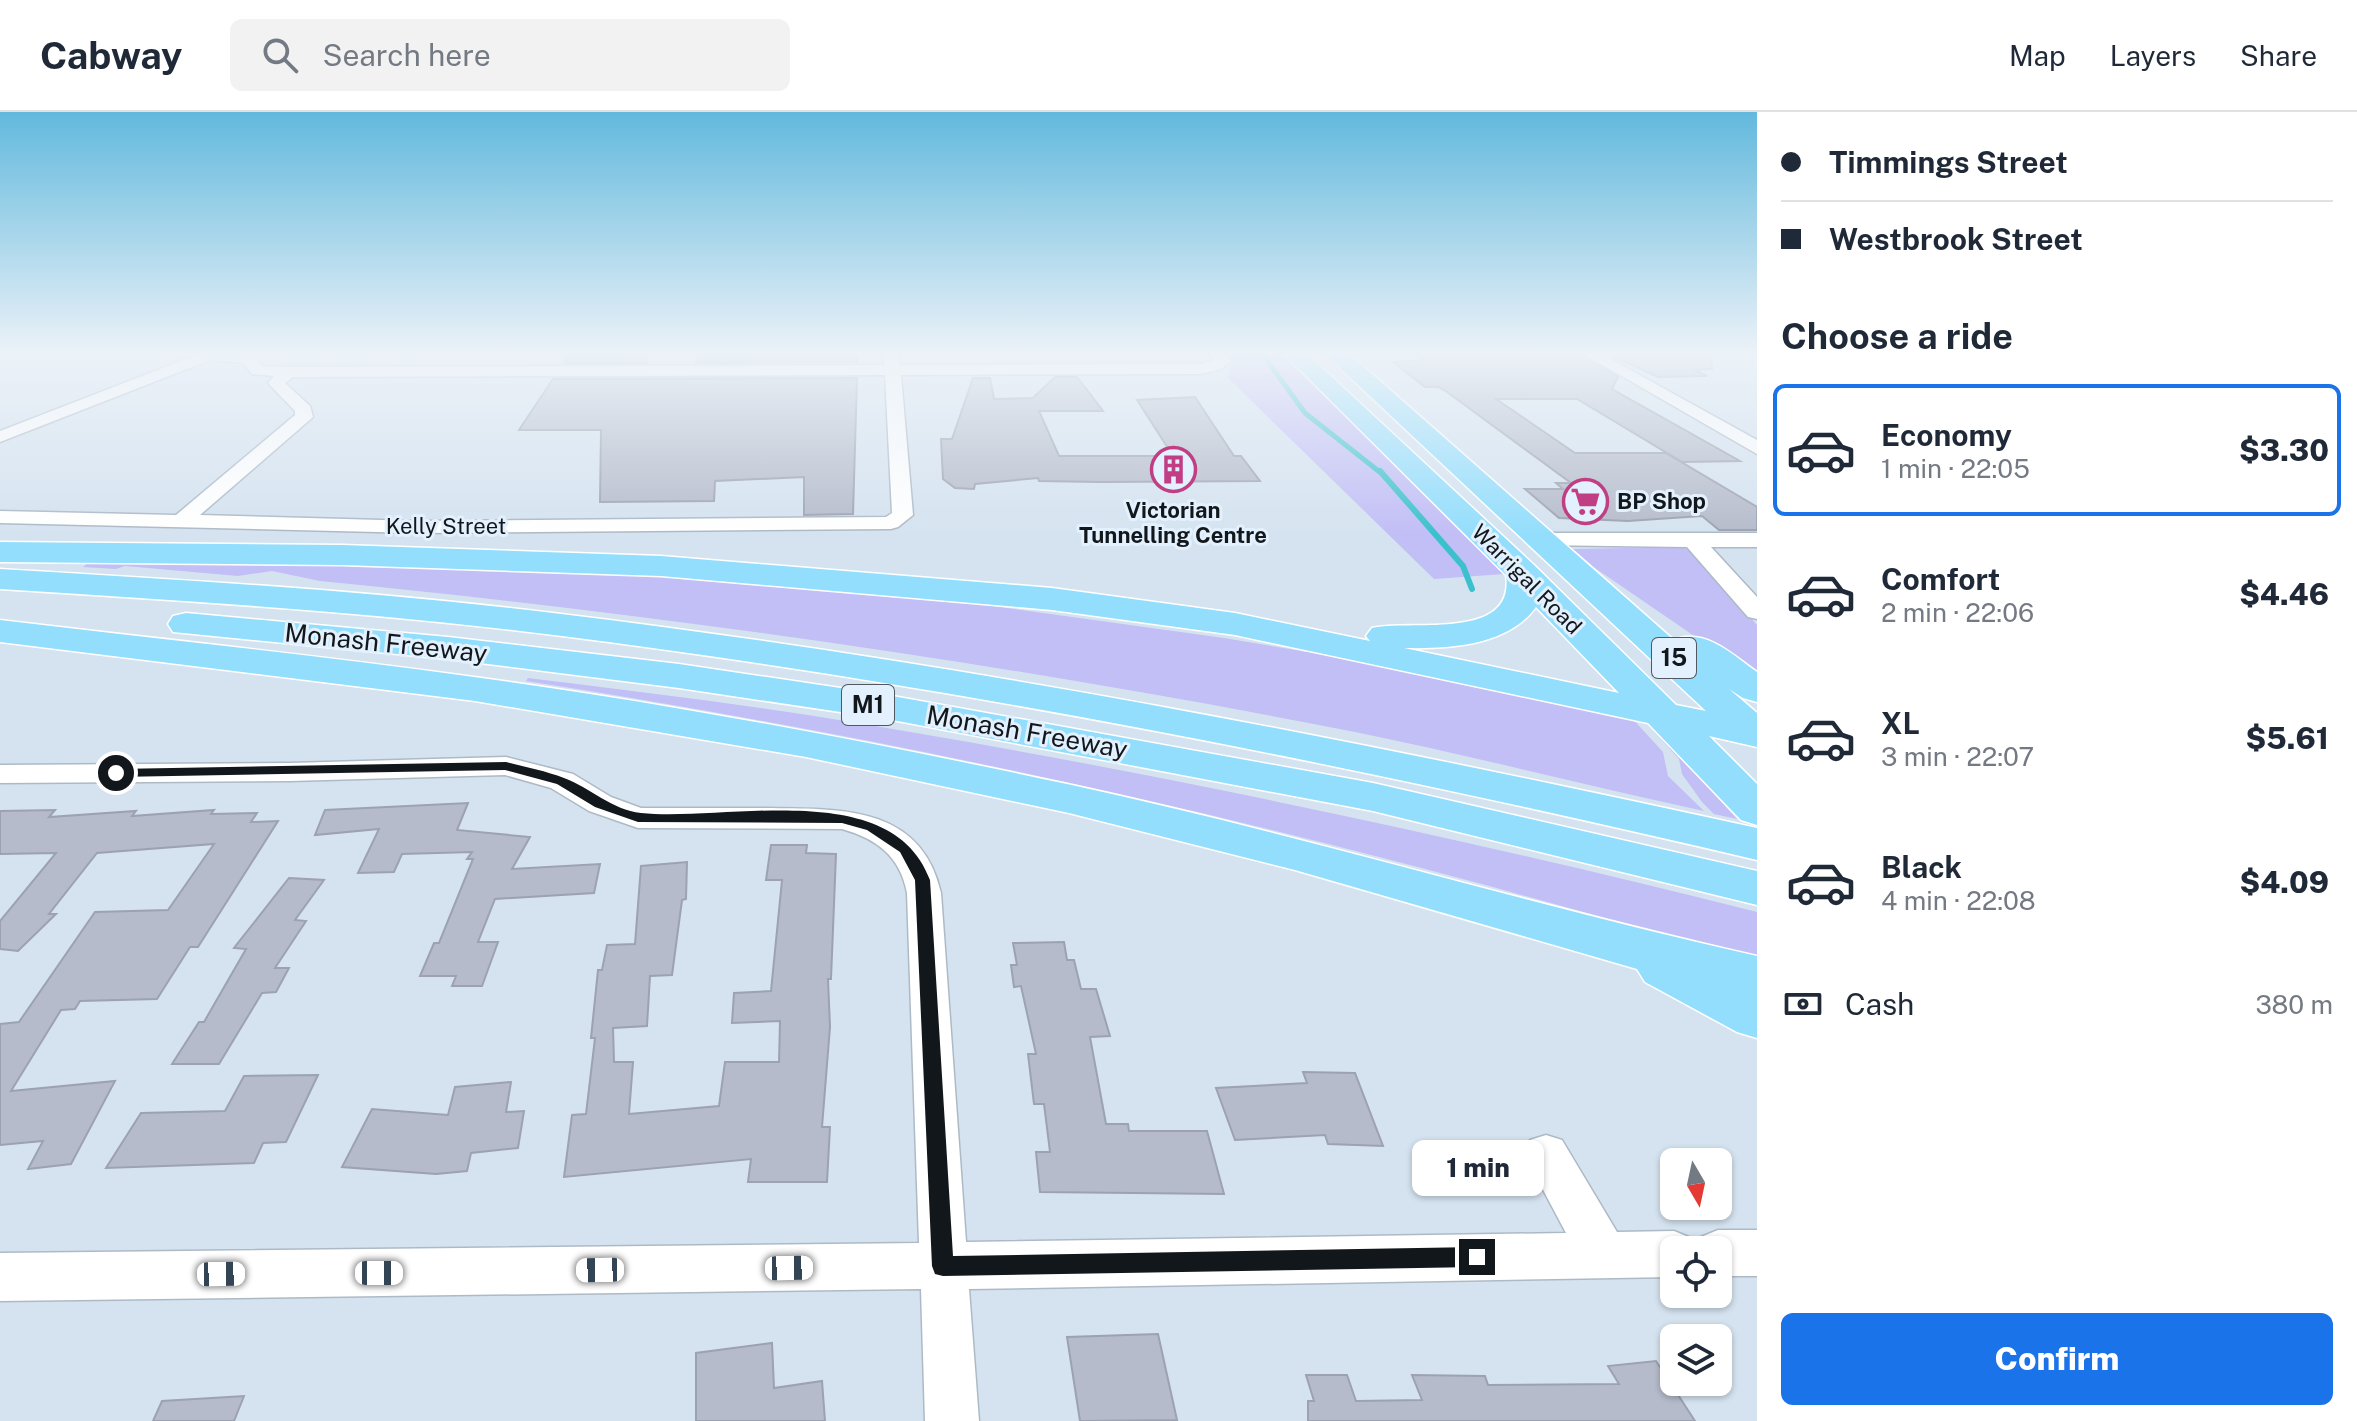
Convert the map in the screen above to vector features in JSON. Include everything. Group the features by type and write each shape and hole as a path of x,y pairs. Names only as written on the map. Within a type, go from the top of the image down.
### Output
{"highway":[{"name":"Warrigal Road","path":"1357,413 1522,572 1757,810"},
{"name":"Warrigal Road","path":"1402,413 1756,734"},
{"path":"0,552 342,555 661,566 903,584 1052,599 1235,624 1423,638 1469,632 1490,625 1516,610 1525,591 1522,572"},
{"name":"Monash Freeway","path":"0,579 292,597 558,624 743,649 926,677 1280,740 1757,844"},
{"path":"1593,584 1717,661 1757,690"},
{"name":"Monash Freeway","path":"0,616 157,622 432,646 679,676 857,703 1373,797 1740,884"},
{"path":"1235,624 1756,734"},
{"path":"0,631 475,689 821,747 1069,799 1287,851 1624,946 1757,977"},
{"path":"1624,946 1706,992 1757,1016"}],"street":[{"path":"0,437 61,413"},
{"path":"181,521 304,417 304,413"},
{"name":"Kelly Street","path":"0,517 418,527 891,523 903,515 896,413"},
{"path":"1696,413 1757,448"},
{"path":"1543,540 1757,540"},
{"path":"1693,540 1757,612"},
{"path":"0,774 290,772 506,766 562,781 600,804 638,818 842,819 872,827 905,848 917,864 924,893 952,1421"},
{"path":"1546,1154 1604,1255"},
{"path":"1732,1253 1757,1253"},
{"path":"0,1277 1660,1254"}],"shaded area":[{"path":"1264,413 1342,413 1504,574 1434,579"},
{"path":"1681,547 1690,550 1757,625 1757,679 1595,568 1573,549"},
{"path":"93,559 615,571 941,599 1224,638 1367,662 1630,716 1663,752 1668,776 1704,811 1360,733 972,664 712,626 320,581 272,571 238,576 125,566 116,569 83,567"},
{"path":"528,678 743,705 1051,757 1288,804 1523,856 1757,912 1757,962 1430,870 1170,806 848,737 526,681"},
{"path":"1643,719 1737,819 1714,814 1702,802 1682,774 1679,759"}],"building":[{"path":"530,413 856,413 853,514 804,515 804,477 715,481 714,501 600,502 601,430 519,430"},
{"path":"961,413 1040,413 1059,456 1173,456 1145,413 1206,413 1234,456 1241,456 1260,481 1101,482 1039,481 1038,478 975,484 974,489 955,488 943,479 941,439 952,439"},
{"path":"1476,413 1517,413 1575,453 1666,453 1757,507 1757,530 1719,530 1702,516 1628,521 1559,518 1525,489 1563,489 1556,483 1571,483"},
{"path":"1600,413 1655,413 1740,461 1682,462"},
{"path":"468,803 457,830 530,837 512,869 600,864 594,893 495,899 478,942 498,942 482,986 452,986 456,976 420,976 434,943 439,943 473,859 467,859 472,852 402,854 394,872 358,873 379,829 315,835 325,810"},
{"path":"55,810 49,817 136,811 132,816 214,810 211,814 257,813 251,822 278,821 198,947 190,947 157,999 80,1001 75,1009 61,1010 11,1091 115,1081 71,1164 28,1169 43,1141 0,1145 0,1024 19,1022 95,912 168,910 214,844 97,853 49,914 56,914 18,951 0,949 0,921 56,853 0,854 0,811"},
{"path":"771,845 807,845 806,853 836,854 831,979 828,979 830,1027 822,1127 830,1127 827,1182 748,1182 751,1159 564,1177 572,1115 586,1114 595,1038 591,1038 598,970 602,970 607,945 635,944 641,866 687,862 686,899 682,900 672,975 650,976 647,1026 613,1028 614,1062 633,1062 629,1114 719,1106 725,1062 779,1062 780,1021 732,1023 734,993 771,991 782,880 766,880"},
{"path":"289,878 324,880 295,920 306,921 275,968 289,968 276,992 262,993 219,1064 172,1064 199,1022 204,1022 246,949 234,948"},
{"path":"1064,942 1067,960 1074,960 1081,989 1096,989 1110,1036 1090,1037 1106,1124 1128,1124 1129,1131 1207,1131 1224,1194 1040,1192 1036,1152 1050,1152 1044,1104 1034,1104 1028,1054 1036,1054 1021,986 1014,987 1011,965 1017,965 1013,943"},
{"path":"1303,1072 1355,1073 1383,1146 1328,1144 1325,1135 1235,1140 1216,1088 1307,1083"},
{"path":"318,1075 286,1142 263,1143 254,1163 106,1168 141,1113 225,1111 244,1076"},
{"path":"511,1082 506,1112 524,1111 518,1148 471,1153 467,1171 436,1174 342,1167 372,1109 448,1115 455,1087"},
{"path":"1158,1334 1177,1420 1080,1421 1067,1337"},
{"path":"772,1343 774,1388 822,1381 825,1421 696,1421 696,1353"},
{"path":"1656,1361 1660,1367 1660,1396 1679,1396 1695,1421 1308,1421 1308,1401 1314,1401 1306,1375 1347,1375 1356,1401 1422,1400 1412,1375 1485,1376 1488,1385 1619,1384 1608,1366"},
{"path":"244,1396 234,1421 153,1421 162,1401"}],"waterway":[{"path":"1305,413 1381,473"},
{"path":"1380,471 1463,566 1472,589"}],"place":[{"name":"Victorian Tunnelling Centre","path":"1173,469"},
{"name":"BP Shop","path":"1586,501"}],"route":[{"path":"116,773 506,766 562,781 600,804 638,818 821,817 872,827 905,848 917,864 923,880 943,1266 1477,1257"}]}
